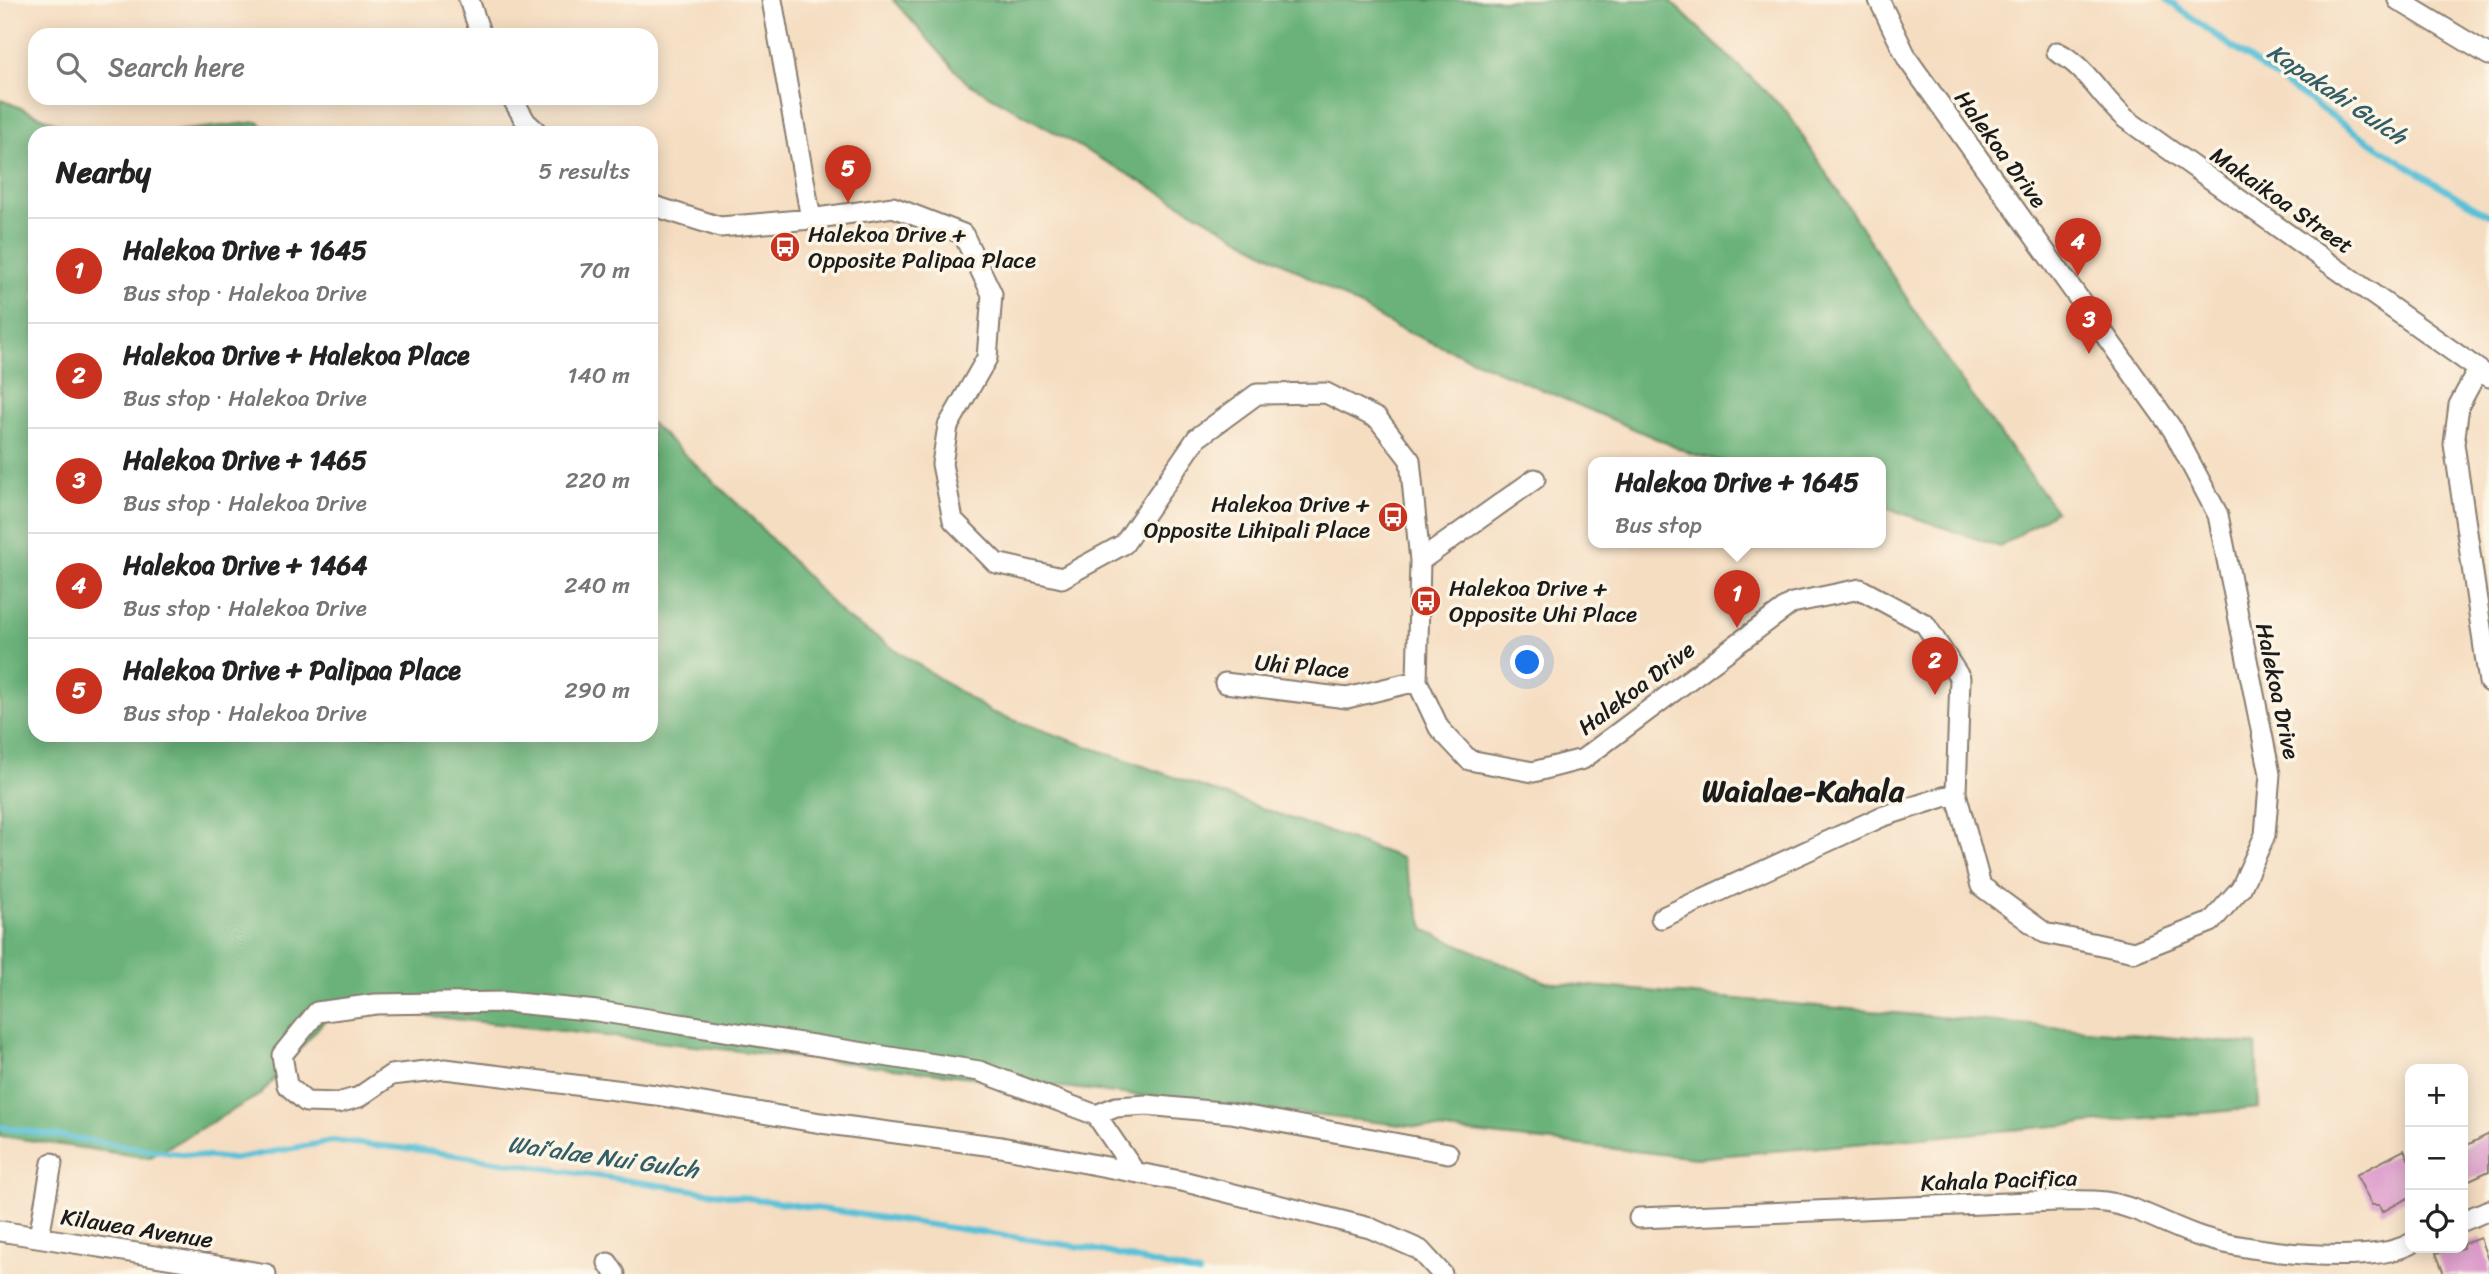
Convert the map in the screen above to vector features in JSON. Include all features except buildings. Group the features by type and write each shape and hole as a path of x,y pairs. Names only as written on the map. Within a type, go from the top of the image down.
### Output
{"street":[{"path":"469,0 479,28"},
{"path":"772,0 810,219"},
{"name":"Halekoa Drive","path":"658,207 720,227 810,219 893,207 963,234 992,294 987,358 948,426 942,464 953,520 996,563 1062,578 1124,544 1196,438 1258,394 1326,393 1378,419 1410,460 1420,561 1417,681 1440,728 1469,760 1533,772 1583,759 1792,603 1860,589 1925,624 1960,678 1956,793 1981,886 2045,933 2134,952 2211,922 2241,888 2265,835 2270,774 2218,515 2173,430 1908,60 1879,0"},
{"path":"2398,0 2489,55"},
{"name":"Makaikoa Street","path":"2057,52 2076,64 2107,103 2126,119 2483,373"},
{"path":"516,105 530,126"},
{"path":"2483,373 2459,405 2454,444 2489,682"},
{"path":"1420,561 1535,479"},
{"name":"Uhi Place","path":"1225,684 1347,698 1417,681"},
{"path":"1661,918 1881,817 1956,793"},
{"path":"1135,1172 1096,1115 979,1071 597,1011 506,1002 376,1004 317,1012 282,1055 287,1084 306,1102 338,1103 359,1097 391,1075 445,1069 656,1094 821,1123 1000,1147 1135,1172 1370,1228 1420,1251 1442,1274"},
{"path":"1096,1115 1116,1107 1147,1105 1231,1113 1448,1153"},
{"path":"39,1237 52,1163"},
{"name":"Kahala Pacifica","path":"1639,1218 2057,1200 2107,1202 2206,1238 2262,1251 2352,1255 2405,1246"},
{"path":"2468,1218 2489,1210"},
{"name":"Kilauea Avenue","path":"0,1231 266,1274"}],"green space":[{"path":"893,0 1669,0 1787,112 1949,364 2056,511 2000,547 1886,508 1886,457 1704,457 1692,454 1396,327 966,82"},
{"path":"0,99 63,126 28,126 28,742 658,742 658,430 744,510 845,617 991,712 1402,858 1425,930 1546,982 2256,1045 2259,1108 1696,1158 337,1006 261,1094 149,1158 0,1136"},
{"path":"258,122 263,126 222,126"}],"waterway":[{"name":"Kapakahi Gulch","path":"2167,0 2365,138 2489,215"},
{"name":"Waiʻalae Nui Gulch","path":"0,1127 170,1153 233,1159 332,1141 421,1150 1088,1248 1199,1274"}],"place":[{"name":"Halekoa Drive + Palipaa Place","path":"848,203"},
{"name":"Halekoa Drive + Opposite Palipaa Place","path":"785,247"},
{"name":"Halekoa Drive + 1464","path":"2078,276"},
{"name":"Halekoa Drive + 1465","path":"2089,354"},
{"name":"Halekoa Drive + Opposite Lihipali Place","path":"1393,517"},
{"name":"Halekoa Drive + Opposite Uhi Place","path":"1426,601"},
{"name":"Halekoa Drive + 1645","path":"1737,628"},
{"name":"Halekoa Drive + Halekoa Place","path":"1935,695"}],"district":[{"name":"Waialae-Kahala","path":"1803,791"}]}
